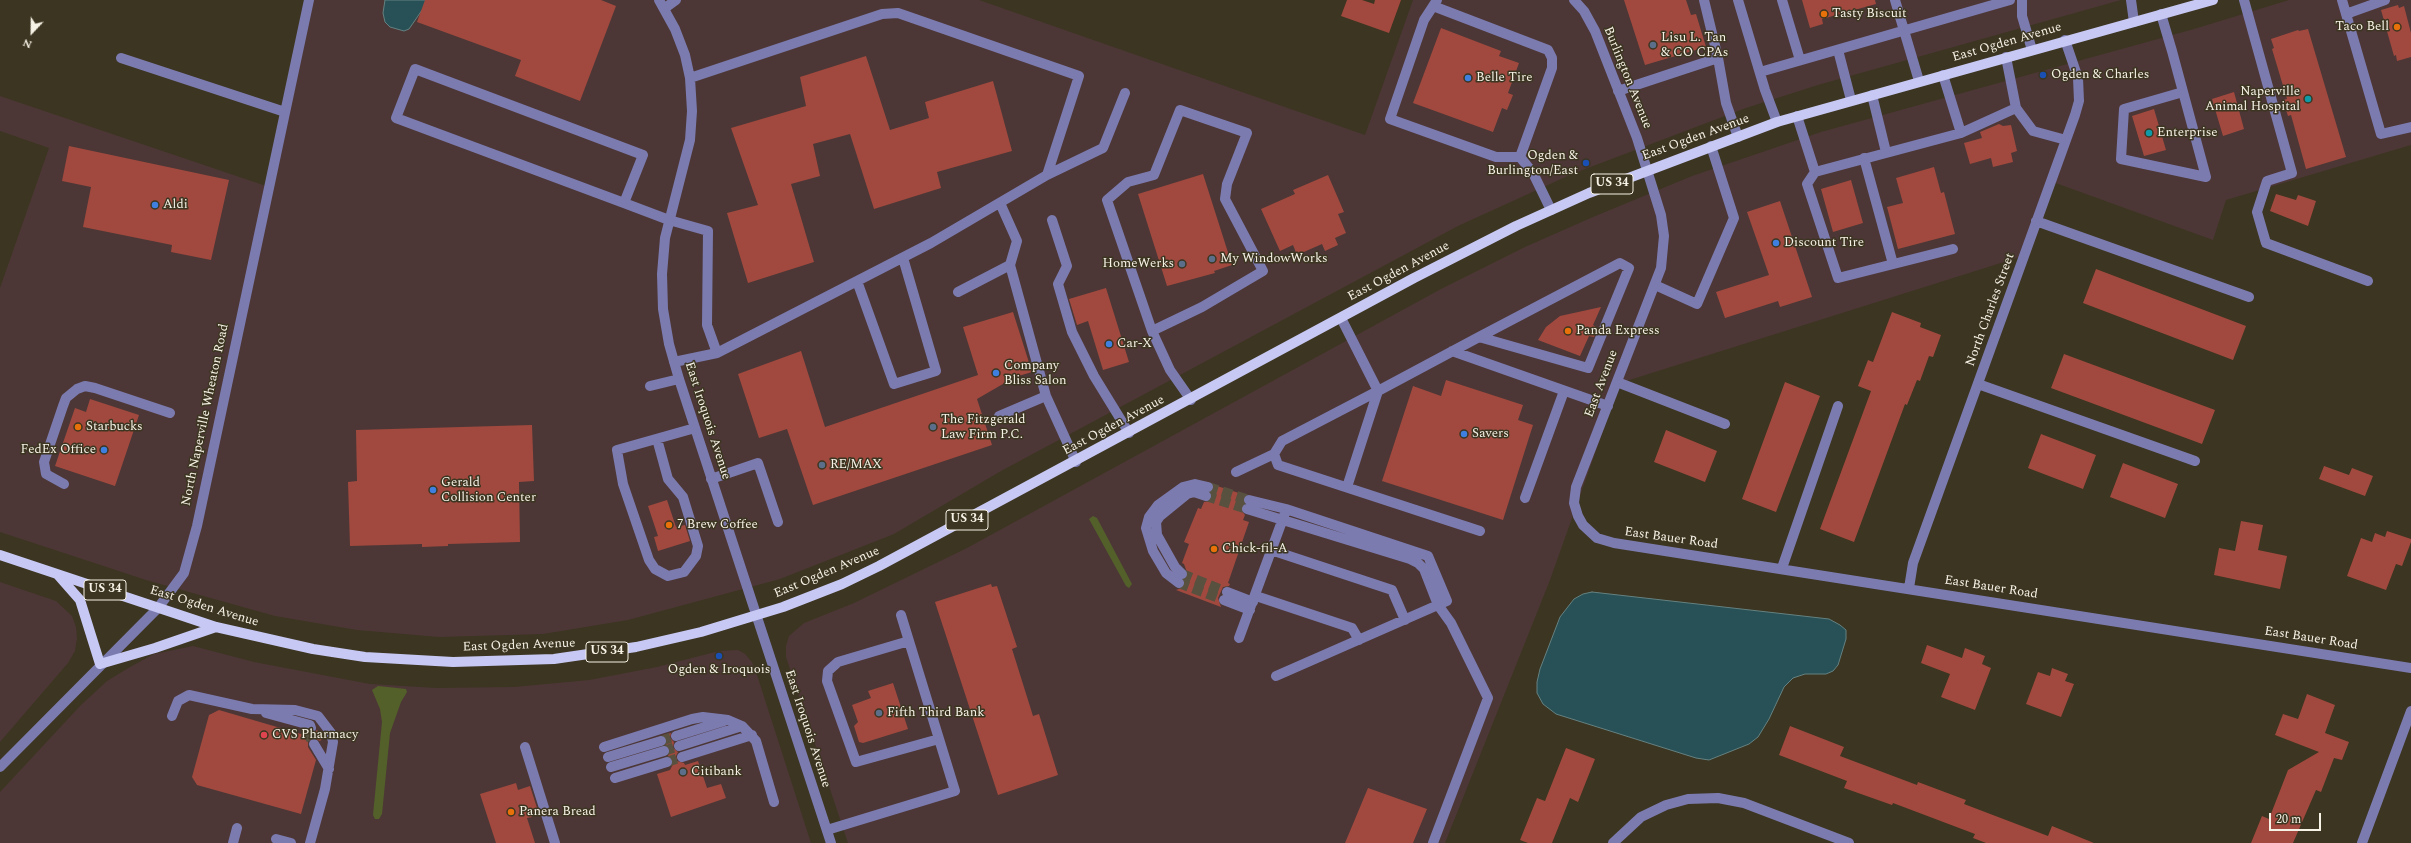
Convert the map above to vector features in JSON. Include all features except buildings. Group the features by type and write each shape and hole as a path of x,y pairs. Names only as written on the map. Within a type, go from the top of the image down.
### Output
{"main road":[{"name":"East Ogden Avenue","path":"0,555 216,627 306,648 359,656 454,662 507,662 582,657 701,632 756,616 842,584 879,566 1076,462 1421,275 1551,210 1648,170 1777,122 2206,1"},
{"path":"57,574 80,600 100,664 155,648 216,627"}],"street":[{"name":"North Naperville Wheaton Road","path":"0,767 100,664 158,608 184,573 196,526 309,0"},
{"path":"662,4 676,0"},
{"name":"Burlington Avenue","path":"1574,0 1584,11 1595,31 1648,170"},
{"path":"1704,0 1718,58 1726,103 1738,137"},
{"path":"1738,0 1777,122"},
{"path":"1782,0 1800,60"},
{"path":"1895,0 1919,81"},
{"path":"1760,72 2010,0"},
{"path":"2022,0 2022,16 2032,50"},
{"path":"2130,0 2134,22"},
{"path":"2244,0 2292,173 2267,181 2257,212 2266,243 2368,281"},
{"path":"2342,0 2381,134 2411,127"},
{"path":"2346,14 2385,0"},
{"path":"1435,3 1548,50 1552,58 1552,68 1520,157 1496,157 1390,119 1424,20 1435,3"},
{"name":"East Iroquois Avenue","path":"662,4 685,55 690,78 692,111 690,140 665,238 662,274 663,309 679,379 831,843"},
{"path":"690,78 882,14 898,13 1079,76 1047,176"},
{"path":"2161,14 2183,92 2206,177 2120,158 2124,109 2183,92"},
{"name":"North Charles Street","path":"1908,588 1913,563 2079,101 2078,78 2065,40"},
{"path":"1838,50 1851,100"},
{"path":"2006,57 2016,108 2033,131 2066,140"},
{"path":"121,58 285,112"},
{"path":"1618,90 1718,58"},
{"path":"624,203 643,155 416,69 396,118 669,220 708,231 707,325 717,353"},
{"path":"1943,75 1961,133"},
{"path":"674,362 717,353 903,258 1047,176 1104,148 1125,93"},
{"path":"1872,95 1886,152"},
{"path":"1953,249 1838,278 1807,184 1815,172 1961,133 2016,108"},
{"path":"1152,331 1202,307 1263,271 1225,199 1227,184 1247,133 1180,110 1154,175 1128,182 1107,200 1152,331 1170,370 1191,400"},
{"path":"1797,116 1815,172"},
{"path":"1655,285 1697,304 1734,218 1711,146"},
{"path":"1520,157 1533,173 1551,210"},
{"path":"1864,158 1893,264"},
{"name":"East Avenue","path":"1578,516 1574,502 1576,487 1655,285 1664,252 1664,236 1661,216 1648,170"},
{"path":"1000,203 1017,241 1010,265 1046,396 1076,462"},
{"path":"1052,220 1067,266 1058,284 1072,332 1094,376 1129,433"},
{"path":"2036,221 2248,297"},
{"path":"858,281 894,384 936,371 903,258"},
{"path":"1236,472 1274,454 1282,441 1378,391 1452,351 1620,263 1629,268 1588,368 1479,337"},
{"path":"958,292 1010,265"},
{"path":"1341,318 1378,391 1348,488"},
{"path":"1452,351 1608,406"},
{"path":"650,386 679,379"},
{"path":"1617,382 1725,424"},
{"path":"1978,384 2195,461"},
{"path":"64,484 46,474 44,462 66,398 77,388 85,386 95,388 170,413"},
{"path":"1525,498 1564,391"},
{"path":"999,416 1046,396"},
{"path":"1782,568 1838,406"},
{"path":"657,439 668,479 683,497 698,546 696,556 684,572 668,576 655,569 649,560 623,484 617,450 695,428"},
{"path":"1274,454 1278,465 1480,531"},
{"path":"712,479 758,463 778,522"},
{"path":"1181,579 1166,573 1153,551 1147,532 1149,517 1158,505 1183,486 1195,484 1207,491"},
{"path":"1248,504 1284,514 1418,563 1424,569 1443,603 1451,623 1488,698 1433,843"},
{"path":"1239,638 1253,603 1284,514"},
{"name":"East Bauer Road","path":"1578,516 1583,525 1597,538 1614,544 1782,568 2411,668"},
{"path":"1271,550 1392,590 1405,620"},
{"path":"1225,596 1352,628 1359,640"},
{"path":"1276,676 1443,603"},
{"path":"826,830 955,791 902,615"},
{"path":"909,641 838,662 828,671 827,681 856,762 939,739"},
{"path":"172,716 178,701 189,694 310,725 309,729"},
{"path":"252,709 295,710 318,716 331,733 333,742 329,769 310,843"},
{"path":"2362,843 2411,711"},
{"path":"604,747 692,718 703,717 728,720 742,726 752,735 774,802"},
{"path":"728,720 677,741 742,726"},
{"path":"682,757 752,735"},
{"path":"329,769 317,742 330,758"},
{"path":"610,762 662,746"},
{"path":"524,747 555,843"},
{"path":"615,778 667,762"},
{"path":"1613,843 1641,817 1666,805 1688,799 1718,798 1744,803 1849,843"},
{"path":"233,843 237,828"},
{"path":"276,839 291,843"}],"shaded area":[{"path":"309,0 979,0 1365,135 1413,0 2121,0 1818,85 1746,108 1572,174 1458,226 1001,471 894,534 780,579 628,620 543,634 439,637 357,630 275,616 146,580 0,532 0,288 49,148 0,131 0,96 269,187"},
{"path":"2289,0 2411,0 2411,145 2226,200 2213,240 2050,181 2023,256 1620,383 1550,580 1445,843 848,843 786,657 786,646 789,636 804,623 854,603 967,548 1441,289 1525,247 1593,217 1692,176 1821,132 2194,29"},
{"path":"0,582 56,601 72,616 76,627 77,638 75,651 68,663 0,742"},
{"path":"193,646 254,662 370,684 436,688 514,687 589,680 657,667 719,651 738,650 745,654 752,662 811,843 0,843 0,792 81,705 107,681 154,654"}],"green space":[{"path":"1093,516 1097,518 1132,584 1129,588 1126,586 1089,519"},
{"path":"378,686 406,689 407,692 401,702 390,733 382,814 379,819 375,819 373,815 382,722 380,709 372,690"}],"water":[{"path":"385,0 429,0 409,29 404,31 390,27 385,22 383,13"},
{"path":"1592,592 1829,619 1846,630 1846,639 1838,665 1833,671 1826,674 1805,674 1793,678 1784,687 1769,719 1758,737 1749,744 1709,760 1696,758 1556,714 1543,704 1537,693 1537,682 1540,669 1560,617 1574,599 1583,594"}],"tunnel":[{"path":"1208,487 1249,500"},
{"path":"1206,496 1247,509"},
{"path":"1182,574 1227,592"},
{"path":"1179,583 1224,600"},
{"path":"306,731 314,744"},
{"path":"661,741 676,736"},
{"path":"664,751 679,746"},
{"path":"667,762 682,757"}],"place":[{"name":"Tasty Biscuit","path":"1824,14"},
{"name":"Taco Bell","path":"2397,27"},
{"name":"Lisu L. Tan & CO CPAs","path":"1653,45"},
{"name":"Ogden & Charles","path":"2043,75"},
{"name":"Belle Tire","path":"1468,78"},
{"name":"Naperville Animal Hospital","path":"2308,99"},
{"name":"Enterprise","path":"2149,133"},
{"name":"Ogden & Burlington/East","path":"1586,163"},
{"name":"Aldi","path":"155,205"},
{"name":"Discount Tire","path":"1776,243"},
{"name":"My WindowWorks","path":"1212,259"},
{"name":"HomeWerks","path":"1182,264"},
{"name":"Panda Express","path":"1568,331"},
{"name":"Car-X","path":"1109,344"},
{"name":"Company Bliss Salon","path":"996,373"},
{"name":"Starbucks","path":"78,427"},
{"name":"The Fitzgerald Law Firm P.C.","path":"933,427"},
{"name":"Savers","path":"1464,434"},
{"name":"FedEx Office","path":"104,450"},
{"name":"RE/MAX","path":"822,465"},
{"name":"Gerald Collision Center","path":"433,490"},
{"name":"7 Brew Coffee","path":"669,525"},
{"name":"Chick-fil-A","path":"1214,549"},
{"name":"Ogden & Iroquois","path":"719,656"},
{"name":"Fifth Third Bank","path":"879,713"},
{"name":"CVS Pharmacy","path":"264,735"},
{"name":"Citibank","path":"683,772"},
{"name":"Panera Bread","path":"511,812"}]}
